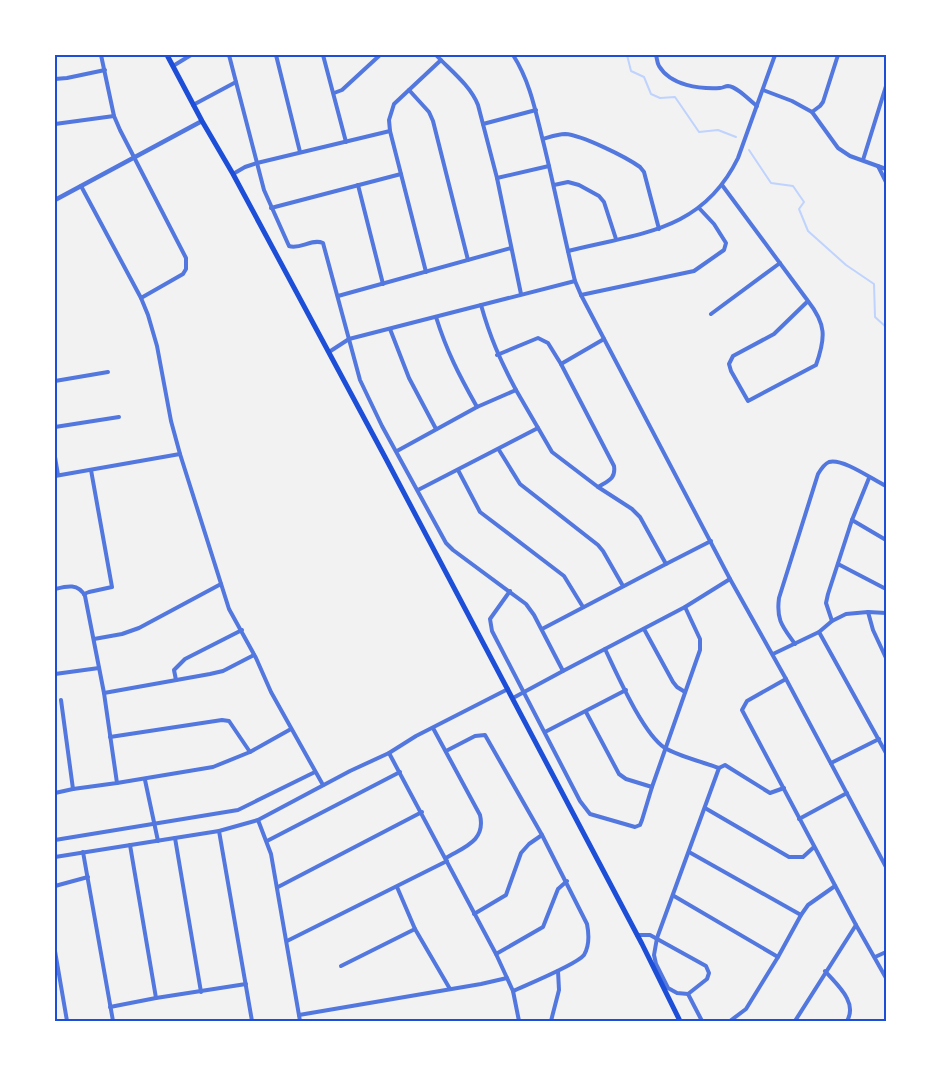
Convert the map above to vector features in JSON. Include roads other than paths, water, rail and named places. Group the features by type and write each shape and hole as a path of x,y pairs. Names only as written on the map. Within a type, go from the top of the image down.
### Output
{"main road":[{"path":"167,55 329,352 513,698 680,1021"}],"street":[{"path":"101,55 114,116 186,258 186,269 183,274 141,298"},
{"path":"173,66 190,55"},
{"path":"229,55 264,190 271,208 289,246 294,247 316,241 323,243 360,380 382,426 446,543 526,604 563,671"},
{"path":"276,55 300,152"},
{"path":"323,55 346,142"},
{"path":"334,93 342,90 380,55"},
{"path":"436,55 474,96 497,178 521,294"},
{"path":"513,55 522,68 529,85 575,281 581,295 730,579 773,654 886,867"},
{"path":"656,55 659,66 665,73 683,85 707,88 728,86 734,88 757,106"},
{"path":"568,251 659,229 676,222 699,208 722,186 738,158 775,55"},
{"path":"812,112 822,102 838,55"},
{"path":"426,272 390,131 390,112 394,104 441,60"},
{"path":"55,79 105,70"},
{"path":"193,105 236,82"},
{"path":"863,160 886,86"},
{"path":"409,90 428,112 433,121 468,260"},
{"path":"763,90 792,101 812,112 838,148 850,156 886,169"},
{"path":"483,124 536,110"},
{"path":"55,124 114,116"},
{"path":"55,200 202,121"},
{"path":"233,174 257,163 390,131"},
{"path":"543,139 563,134 577,136 640,167 644,172 659,229"},
{"path":"497,178 549,166"},
{"path":"878,166 886,182"},
{"path":"271,208 401,174"},
{"path":"554,185 568,182 579,185 599,196 604,202 616,239"},
{"path":"358,185 383,284"},
{"path":"81,186 141,298 148,315 157,346 171,422 229,609 242,630 271,692 323,785"},
{"path":"722,186 808,300 818,314 823,333 816,365 748,401 731,371 729,364 733,356 774,334 808,300"},
{"path":"581,295 694,271 708,263 724,250 726,243 714,224 699,208"},
{"path":"338,296 512,248"},
{"path":"711,314 780,263"},
{"path":"329,352 350,339 575,281"},
{"path":"481,305 489,335 497,355 552,452 598,487 632,509 640,517 666,564"},
{"path":"436,317 453,364 477,407"},
{"path":"390,329 409,378 436,429"},
{"path":"497,355 538,338 548,342 614,466 612,479 598,487"},
{"path":"561,364 604,340"},
{"path":"55,381 108,372"},
{"path":"397,451 477,407 516,390"},
{"path":"55,427 119,417"},
{"path":"418,490 538,428"},
{"path":"498,450 520,484 598,545 623,586"},
{"path":"55,457 57,476 180,454"},
{"path":"795,644 780,624 777,609 818,474 824,465 835,462 849,466 886,486"},
{"path":"84,594 112,587 91,470"},
{"path":"458,470 480,512 564,576 583,607"},
{"path":"832,621 826,602 852,520 869,478"},
{"path":"852,520 886,540"},
{"path":"542,630 711,541"},
{"path":"838,564 886,590"},
{"path":"513,698 685,607 730,579"},
{"path":"94,639 122,634 139,628 221,584"},
{"path":"55,589 69,586 77,587 84,594 104,693 117,784"},
{"path":"510,591 490,619 492,631 580,801 590,814 635,827 640,825 700,650 700,640 685,607"},
{"path":"868,612 873,630 886,658"},
{"path":"773,654 819,632 832,621 846,614 886,613"},
{"path":"644,629 676,687 685,692"},
{"path":"176,680 174,670 185,659 242,630"},
{"path":"819,632 886,753"},
{"path":"605,649 654,739 665,748 719,768"},
{"path":"104,693 223,671 254,655"},
{"path":"55,674 99,668"},
{"path":"786,679 747,701 742,710 856,926 886,978"},
{"path":"55,857 219,831 258,820 508,689"},
{"path":"545,732 626,690"},
{"path":"61,700 73,789"},
{"path":"586,712 619,774 626,779 652,787"},
{"path":"110,737 222,720 229,721 233,725 250,752"},
{"path":"287,941 397,887 476,840 480,834 480,815 433,728"},
{"path":"55,793 145,780 213,767 250,752 291,729"},
{"path":"446,751 475,736 485,735 567,881 587,924 589,938 583,956 558,971 513,991"},
{"path":"831,763 879,740"},
{"path":"389,753 496,954 513,991 519,1021"},
{"path":"637,935 650,935 657,938 706,966 709,972 707,979 688,994 677,993 668,988 656,964 654,955 657,938 674,896 719,768 725,765 770,793 784,788"},
{"path":"55,840 238,810 315,772"},
{"path":"266,841 400,772"},
{"path":"145,780 158,840"},
{"path":"799,819 848,793"},
{"path":"705,808 790,857 803,857 814,847"},
{"path":"278,887 422,812"},
{"path":"258,820 266,841 278,887 300,1021"},
{"path":"219,831 252,1021"},
{"path":"474,914 506,895 521,852 529,844 542,836"},
{"path":"175,838 201,992"},
{"path":"130,845 156,998"},
{"path":"83,852 113,1021"},
{"path":"689,852 801,915"},
{"path":"880,856 886,854"},
{"path":"55,886 88,877"},
{"path":"496,954 543,927 558,889 567,881"},
{"path":"730,1021 746,1009 808,905 835,886"},
{"path":"397,887 415,929 450,989"},
{"path":"674,896 778,957"},
{"path":"795,1021 825,971 856,926"},
{"path":"341,966 415,929"},
{"path":"55,951 67,1021"},
{"path":"875,957 886,952"},
{"path":"551,1021 559,990 558,971"},
{"path":"825,971 844,992 851,1007 847,1021"},
{"path":"299,1014 507,978"},
{"path":"110,1006 246,984"},
{"path":"688,994 702,1021"}],"waterway":[{"path":"627,55 631,71 644,77 651,94 660,98 675,97 699,132 718,130 736,137"},
{"path":"749,150 771,183 793,186 804,202 799,209 808,231 846,265 874,284 875,317 886,327"}]}
